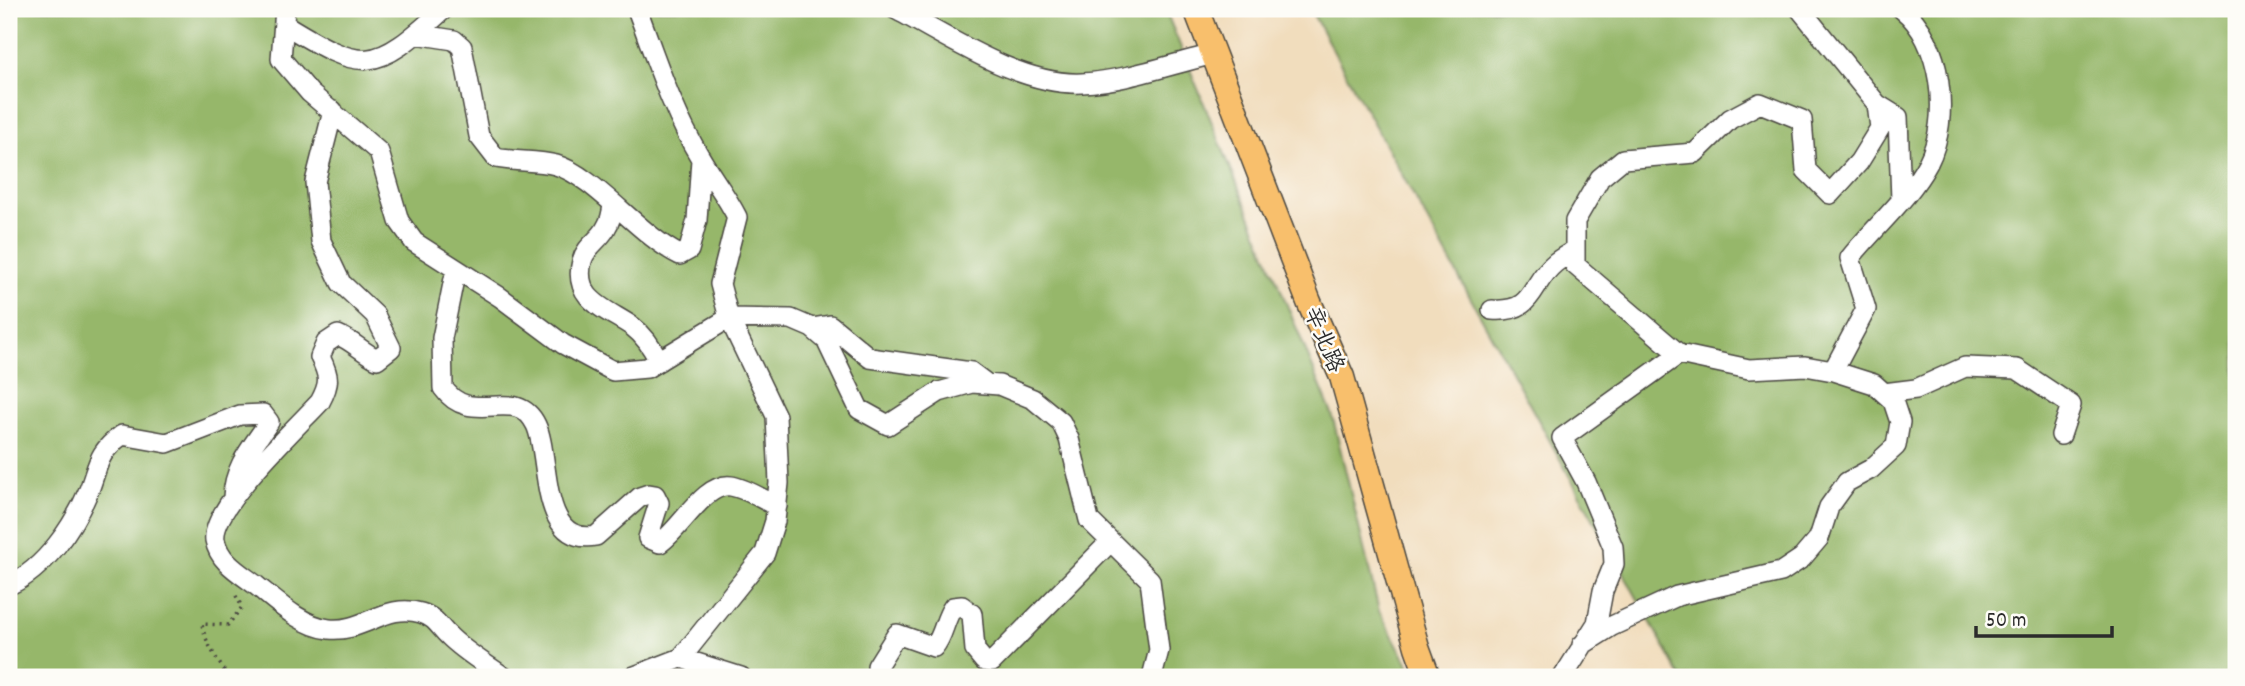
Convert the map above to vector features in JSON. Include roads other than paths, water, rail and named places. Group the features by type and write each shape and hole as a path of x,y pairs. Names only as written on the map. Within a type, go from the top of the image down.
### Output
{"main road":[{"name":"辛北路","path":"1196,9 1309,302 1342,377 1417,648 1428,677"}],"street":[{"path":"284,16 330,52 360,61 378,59 416,34 444,9"},
{"path":"632,677 681,658 765,553 777,506 779,483 776,416 729,318 720,284 737,217 723,189 701,159 673,106 637,9"},
{"path":"895,9 1015,71 1044,79 1082,83 1214,54"},
{"path":"1800,9 1877,104 1898,117 1901,200"},
{"path":"1833,371 1866,309 1850,258 1901,200 1929,161 1940,116 1939,75 1931,48 1902,9"},
{"path":"284,16 281,59 310,93 379,152 399,221 414,242 564,344 613,371 648,368 729,318 791,319 812,328 825,340 859,409 888,425 939,392 972,383 999,385 1033,399 1060,422 1069,439 1089,520 1109,543 1150,580 1159,650 1152,677"},
{"path":"416,34 454,40 462,47 479,136 496,158 557,165 613,205 665,248 680,255 689,250 697,220 701,159"},
{"path":"1582,645 1612,626 1677,596 1782,572 1802,558 1819,538 1829,507 1847,482 1871,469 1896,446 1900,422 1893,401 1874,384 1833,371 1805,366 1749,369 1679,354 1575,264 1575,221 1600,178 1623,159 1695,153 1730,119 1760,103 1802,120 1806,170 1830,194 1859,162 1880,128 1877,104"},
{"path":"333,111 315,182 321,241 341,283 375,314 391,348 377,359 362,352 352,341 338,335 326,343 320,357 330,377 330,384 320,402 233,497 218,521 215,538 228,564 295,615 327,629 345,629 394,610 419,612 437,619 448,635 504,677"},
{"path":"613,205 608,226 588,247 582,260 580,278 592,304 634,328 650,345 659,361"},
{"path":"1492,310 1511,311 1523,304 1553,264 1575,250"},
{"path":"456,269 442,338 443,388 461,405 474,409 509,404 522,410 536,424 546,491 565,528 576,537 596,536 649,494 655,495 659,503 648,538 660,543 671,536 704,496 720,488 730,486 777,506"},
{"path":"812,328 830,325 870,358 971,372 988,384"},
{"path":"1563,677 1597,623 1604,591 1614,564 1608,536 1562,438 1679,354"},
{"path":"1884,393 1916,388 1965,367 2017,369 2071,405 2060,435"},
{"path":"9,586 45,559 78,510 89,489 94,467 107,445 122,435 167,443 240,415 263,414 269,422 239,466 234,479 233,497"},
{"path":"878,677 877,666 897,634 934,647 942,638 947,615 953,607 962,607 972,614 975,650 984,661 992,662 1109,543"},
{"path":"681,658 741,677"}]}
